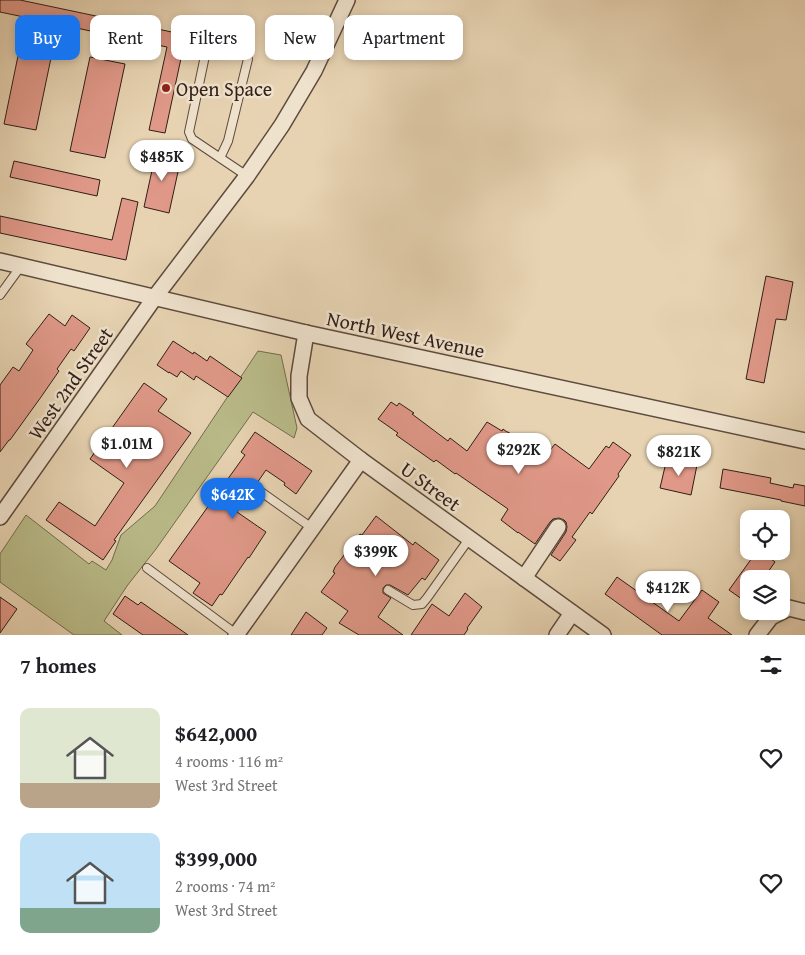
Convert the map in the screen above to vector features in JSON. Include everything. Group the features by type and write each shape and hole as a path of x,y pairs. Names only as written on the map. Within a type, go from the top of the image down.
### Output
{"street":[{"name":"West 2nd Street","path":"0,517 156,297 247,176 282,125 314,72 347,0"},
{"name":"North West Avenue","path":"0,261 306,333 805,441"},
{"name":"U Street","path":"306,333 299,376 299,398 308,419 361,460 603,635"},
{"path":"236,635 361,460"},
{"path":"524,578 558,527"},
{"path":"757,635 771,617 790,608 805,612"},
{"path":"557,635 572,613"}],"lane":[{"path":"220,158 228,141 248,59 246,55 212,47 206,51 189,132 192,139 220,158 247,176"},
{"path":"0,295 21,266"},
{"path":"257,489 312,528"},
{"path":"388,590 413,605 422,604 469,539"},
{"path":"146,568 236,635"}],"green space":[{"path":"258,351 281,355 297,428 294,438 253,412 156,549 127,586 104,621 122,635 74,635 0,582 0,554 26,515 89,564 92,561 106,570 112,560 121,535 155,506"}],"building":[{"path":"0,0 20,0 91,15 90,31 80,29 80,15 15,15 0,12"},
{"path":"161,30 171,32 171,60 181,60 165,133 149,130 167,47 161,46"},
{"name":"Open Space","path":"90,57 90,60 105,60 125,64 105,158 70,151"},
{"path":"17,60 51,60 36,130 4,124"},
{"name":"Open Space","path":"156,152 181,158 169,213 144,207"},
{"path":"14,161 100,180 97,196 10,177"},
{"path":"122,198 138,202 126,260 0,233 0,216 112,240"},
{"path":"766,276 793,282 786,320 776,319 764,383 746,379"},
{"path":"49,314 65,326 72,315 90,328 74,351 71,349 57,369 59,371 0,452 0,385 13,367 19,371 33,350 26,344"},
{"path":"173,341 207,361 210,356 242,378 228,397 196,376 194,380 181,371 177,377 157,365"},
{"path":"144,383 167,399 158,411 191,433 114,540 116,541 103,560 46,520 59,502 95,526 124,483 90,459"},
{"path":"391,402 397,406 399,403 448,441 450,438 467,451 487,422 502,431 503,429 508,432 544,458 555,444 589,469 606,446 609,448 613,442 631,455 618,474 619,476 592,514 590,512 572,537 576,540 560,561 551,555 566,532 567,527 564,520 559,518 553,519 535,544 518,533 501,520 508,509 436,460 434,462 396,435 398,433 378,419"},
{"path":"255,432 312,471 296,494 284,485 285,483 266,470 257,483 253,485 252,491 237,512 266,532 222,595 220,594 212,606 193,593 200,583 169,561 245,455 241,452"},
{"path":"667,458 697,465 691,495 660,488"},
{"path":"723,469 771,478 770,483 793,488 794,484 805,486 805,506 720,488"},
{"path":"376,516 413,545 415,542 439,560 425,580 422,578 408,595 390,585 386,585 383,588 383,593 391,598 378,617 403,635 359,635 339,623 348,611 321,592 335,573 333,572 335,567"},
{"path":"751,560 772,560 775,562 769,570 743,570"},
{"path":"740,575 740,598 729,590"},
{"path":"617,577 679,621 702,590 719,602 708,618 732,635 662,635 605,594"},
{"path":"465,593 482,607 464,635 411,635 432,604 449,616"},
{"path":"125,596 138,605 141,602 188,635 143,635 113,614"},
{"path":"0,597 17,609 0,633"},
{"path":"306,612 327,628 322,635 291,635"}],"place":[{"name":"Open Space","path":"166,88"}]}
